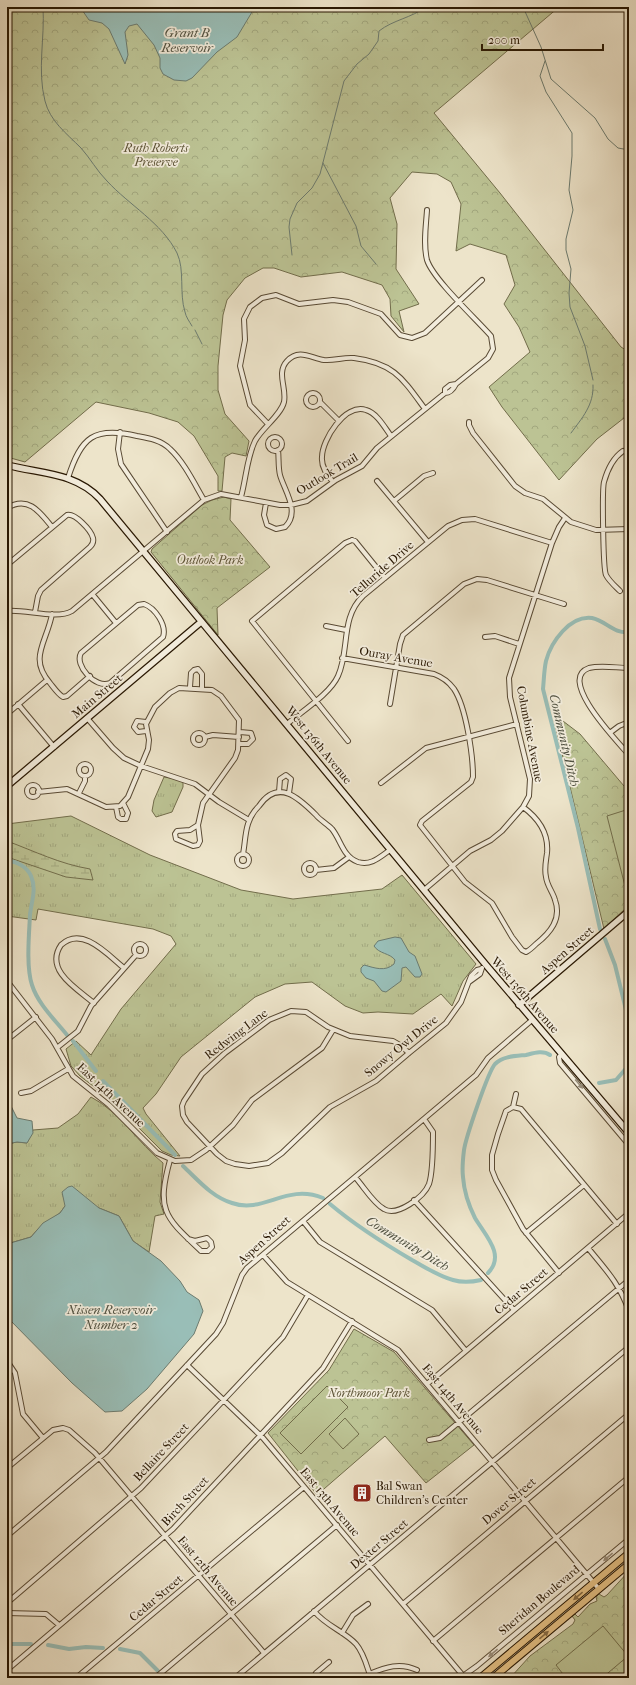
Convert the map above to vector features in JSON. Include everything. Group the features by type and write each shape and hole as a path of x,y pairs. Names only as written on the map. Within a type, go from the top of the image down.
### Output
{"main road":[{"name":"West 136th Avenue","path":"7,465 68,478 82,484 95,494 424,890 483,967 519,1005 629,1133"},
{"name":"Main Street","path":"7,786 201,622"},
{"name":"Aspen Street","path":"519,1005 629,911"},
{"name":"Sheridan Boulevard","path":"480,1678 629,1553"},
{"path":"493,1678 629,1564"}],"street":[{"name":"Outlook Trail","path":"7,611 68,614 93,595 204,500 222,494 266,503 291,505 310,499 333,482 362,466 377,448 445,393 445,389 450,384 456,384 488,358 492,353 493,342 491,336 433,272 428,260 426,248 427,210"},
{"path":"268,424 250,405 240,366 245,340 244,319 250,307 262,298 276,295 299,304 333,300 348,302 381,314 400,335 410,338 421,336 482,280"},
{"path":"241,497 254,444 284,402 282,374 285,364 291,358 303,354 326,360 355,358 387,367 399,376 425,409"},
{"path":"320,402 339,421"},
{"path":"333,482 323,466 322,453 327,438 339,421 354,410 366,410 374,415 391,436"},
{"path":"469,422 473,433 515,486 524,493 543,499 565,518 584,528 604,530 629,529"},
{"path":"68,478 76,455 86,442 104,432 120,432 152,439 170,448 204,500"},
{"path":"120,432 118,449 121,464 167,532"},
{"path":"266,503 264,521 268,526 276,529 283,528 289,522 291,516 291,505 287,490 278,475 278,450"},
{"path":"620,591 605,574 602,493 603,483 612,462 623,451"},
{"path":"394,501 424,476 433,473"},
{"path":"378,481 428,542"},
{"path":"7,508 16,503 30,504 38,510 52,527"},
{"path":"7,565 67,515 73,515 93,537 94,541 90,547 41,590 38,596 35,612"},
{"name":"Columbine Avenue","path":"424,890 470,851 491,840 502,831 523,807 529,796 530,779 509,683 519,644 552,543 558,527 565,518"},
{"name":"Telluride Drive","path":"287,724 334,683 339,674 346,630 356,603 452,523 471,519 552,543"},
{"path":"352,535 352,540"},
{"path":"352,540 355,541 385,578"},
{"path":"348,741 250,621 345,543 352,540"},
{"path":"390,704 401,640 408,630 468,581 477,579 487,580 564,604"},
{"path":"93,595 116,623"},
{"path":"144,604 148,606 163,623 164,634 162,639 110,683 98,684 90,676 80,664 79,656 138,605 144,604"},
{"path":"52,614 39,659 40,669 47,680 61,695 66,697 90,676"},
{"path":"326,626 346,630"},
{"path":"485,637 495,636 519,644"},
{"name":"Ouray Avenue","path":"342,658 434,674 450,684 459,699 472,752 473,777 470,782 422,821 420,826 452,866"},
{"path":"629,668 592,668 583,670 579,680 582,696 629,755"},
{"path":"190,687 191,673 198,669 202,674 202,688"},
{"path":"7,714 47,680"},
{"path":"38,792 60,788 79,793 106,807 116,807 123,803 128,797 149,745 146,722 155,707 170,693 180,688 190,687 212,690 221,696 238,717 240,732 239,744 237,754 201,808 198,825 200,841 198,845 193,846 176,839 175,834 177,830 190,830 198,825"},
{"path":"18,704 54,747"},
{"path":"87,718 120,755 141,766 163,774 185,779 249,820"},
{"path":"146,722 137,721 134,726 138,732 146,731"},
{"path":"611,732 629,722"},
{"path":"381,783 426,748 517,724"},
{"path":"239,744 248,744 253,739 251,733 240,732"},
{"path":"205,738 213,735 239,737"},
{"path":"279,792 280,779 286,775 291,779 289,793"},
{"path":"79,793 85,781 85,776"},
{"path":"243,854 249,820 263,800 279,792 289,793 303,801 329,827 349,857 359,862 368,863 373,862 390,850"},
{"path":"116,807 118,817 121,819 126,819 128,813 123,803"},
{"path":"452,866 469,886 492,903 512,937 522,950 526,952 549,933 555,922 557,908 546,878 545,867 547,846 544,832 538,820 523,807"},
{"path":"316,870 334,868 349,857"},
{"path":"94,1003 60,972 56,958 61,945 73,939 91,942 124,968"},
{"path":"58,1047 78,1031 87,1012 136,955"},
{"name":"Snowy Owl Drive","path":"210,1147 220,1157 235,1164 253,1166 268,1162 282,1153 333,1104 370,1084 446,1023 462,1003 471,976 483,967"},
{"name":"East 14th Avenue","path":"7,981 58,1047 68,1069 76,1079 109,1105 154,1151 170,1160"},
{"name":"Redwing Lane","path":"210,1147 187,1122 182,1114 184,1101 202,1074 225,1053 269,1020 291,1011 306,1012 333,1030 357,1038 393,1041 409,1053"},
{"path":"7,1040 36,1017"},
{"name":"Aspen Street","path":"7,1536 99,1458 216,1334 223,1323 242,1275 302,1221 476,1075 488,1058 532,1020"},
{"path":"188,1239 195,1241 207,1238 211,1242 212,1247 208,1251 203,1252 188,1239 171,1220 164,1202 163,1188 170,1160 191,1160 210,1147 233,1125 252,1100 322,1048 333,1030"},
{"name":"West 136th Avenue","path":"562,1054 559,1057 560,1062 629,1145"},
{"path":"21,1093 31,1091 68,1069"},
{"path":"513,1107 516,1094"},
{"path":"558,1273 526,1233 496,1180 491,1165 492,1154 506,1111 513,1107 521,1109 617,1224"},
{"path":"355,1177 381,1207 388,1211 399,1211 414,1200 427,1188 429,1183 433,1132 424,1119"},
{"path":"526,1233 584,1185"},
{"path":"414,1200 514,1310"},
{"name":"Cedar Street","path":"427,1384 629,1213"},
{"path":"302,1221 320,1242 432,1310 466,1351"},
{"path":"588,1248 620,1288 629,1311"},
{"name":"East 14th Avenue","path":"263,1255 287,1282 395,1347 599,1589"},
{"path":"429,1440 440,1438 460,1423 629,1280"},
{"name":"Bellaire Street","path":"7,1603 133,1496 283,1337 308,1295"},
{"name":"Birch Street","path":"7,1670 166,1536 323,1368 352,1321"},
{"name":"Dexter Street","path":"235,1678 629,1347"},
{"path":"7,1361 15,1373 23,1414 43,1438"},
{"name":"East 13th Avenue","path":"187,1365 260,1435 464,1677"},
{"name":"Dover Street","path":"403,1604 629,1414"},
{"name":"East 12th Avenue","path":"7,1468 56,1428 66,1429 79,1438 133,1496 264,1653"},
{"path":"433,1641 629,1477"},
{"name":"Cedar Street","path":"76,1678 304,1487"},
{"path":"155,1678 337,1525"},
{"name":"Sheridan Boulevard","path":"464,1677 629,1539"},
{"path":"342,1633 353,1615 368,1604"},
{"path":"314,1611 323,1620 351,1639 360,1649 370,1676 395,1665 403,1665 417,1670"},
{"path":"7,1613 46,1614 59,1626"},
{"path":"313,1678 316,1673 329,1662"}],"green space":[{"name":"Ruth Roberts Preserve","path":"7,7 559,7 434,113 500,193 621,347 629,352 629,419 624,418 597,439 559,480 502,407 489,387 530,352 519,327 504,304 515,285 506,255 470,244 456,251 461,204 451,182 437,174 412,172 390,198 397,224 396,269 419,304 399,311 404,332 391,316 390,299 382,285 342,272 301,277 274,268 263,268 245,278 227,300 223,315 218,366 218,390 225,414 249,441 246,456 232,453 225,457 222,491 218,491 218,476 194,436 178,422 149,413 96,402 25,462 7,457"},
{"name":"Outlook Park","path":"224,497 231,499 230,520 270,567 217,608 218,635 151,552 152,549 202,505 212,500"},
{"path":"559,718 580,734 624,786 629,783 629,905 604,929 554,720"},
{"path":"164,777 181,780 183,782 183,787 172,812 156,817 152,811 154,800"},
{"path":"629,809 629,888 625,886 607,816"},
{"path":"71,816 150,855 241,890 293,899 382,889 402,875 476,964 463,981 452,1006 441,994 413,1014 378,1012 363,1013 345,1006 312,982 285,984 255,997 181,1057 156,1094 143,1108 146,1114 180,1156 171,1155 162,1151 110,1099 80,1076 71,1066 66,1049 76,1041 91,1055 121,1009 176,944 171,936 153,929 38,909 36,920 7,916 7,824"},
{"path":"7,841 58,861 90,869 93,880 66,877 7,857 12,854 11,851 7,851"},
{"path":"91,1097 101,1103 120,1119 163,1163 160,1202 164,1214 155,1216 149,1252 133,1241 119,1216 99,1208 65,1206 60,1213 37,1230 31,1237 7,1244 7,1144 17,1142 27,1143 33,1130 58,1128 78,1114"},
{"name":"Northmoor Park","path":"354,1329 394,1352 474,1445 426,1483 385,1436 317,1495 268,1433 329,1370"},
{"path":"327,1386 348,1407 301,1454 280,1433"},
{"path":"345,1418 359,1434 343,1449 329,1434"},
{"path":"629,1571 629,1678 510,1678 530,1656 573,1624 575,1620 572,1616 575,1614 578,1617 590,1604 597,1601 596,1597 599,1594 604,1597 607,1595"},
{"path":"603,1626 628,1656 602,1678 566,1678 556,1665"}],"water":[{"name":"Grant B Reservoir","path":"80,7 252,7 252,12 237,37 217,52 192,78 186,81 174,80 163,74 160,68 160,58 154,45 137,24 129,26 125,32 128,55 125,64 109,29 102,23 89,20"},
{"path":"395,937 401,938 409,952 415,956 422,974 420,977 415,977 406,967 402,968 401,981 386,992 382,991 374,981 366,978 361,972 361,968 364,965 383,969 394,964 395,960 393,958 379,951 374,946 378,941"},
{"path":"7,1098 17,1118 32,1121 33,1133 27,1143 17,1142 7,1144"},
{"name":"Nissen Reservoir Number 2","path":"72,1186 99,1208 119,1216 133,1241 161,1261 180,1281 187,1292 199,1300 203,1311 194,1334 147,1389 122,1411 105,1412 72,1383 7,1317 7,1244 31,1237 43,1223 60,1213 65,1206 62,1192 68,1187"}],"waterway":[{"path":"43,7 41,66 43,89 47,108 55,121 81,148 103,177 154,223 171,242 177,253 181,267 183,305 186,316 192,326"},
{"path":"292,255 289,227 290,219 297,203 312,188 320,174 344,81 357,64 369,54 378,41 379,31 384,27 426,7"},
{"path":"523,7 541,47 551,79 595,118 608,139 618,148 629,150"},
{"path":"545,61 540,76 546,92 572,133 572,156 569,190 573,210 566,239 566,250 571,269 569,293 570,307 585,346 593,380"},
{"path":"323,163 356,226 361,246 376,264"},
{"path":"195,330 202,344"},
{"path":"571,433 583,416 592,399 593,385"},
{"name":"Community Ditch","path":"600,929 578,828 543,689 544,671 546,661 557,638 569,625 576,621 584,618 592,618 619,631 629,632"},
{"path":"7,861 14,862 24,867 33,881 34,891 30,915 28,960 30,978 38,999 67,1035"},
{"name":"Community Ditch","path":"605,939 615,965 629,1022"},
{"name":"Community Ditch","path":"73,1041 96,1071"},
{"name":"Community Ditch","path":"488,1273 493,1266 495,1259 494,1252 492,1245 475,1218 466,1193 463,1171 466,1143 483,1091 495,1064 502,1059 538,1052 547,1053 550,1055"},
{"name":"Community Ditch","path":"599,1083 616,1080 629,1065"},
{"name":"Community Ditch","path":"103,1081 175,1155"},
{"name":"Community Ditch","path":"183,1166 218,1197 232,1203 255,1205 298,1194 310,1194 323,1198"},
{"name":"Community Ditch","path":"330,1204 380,1241 437,1274 460,1282 481,1280"},
{"path":"7,1644 31,1644"},
{"path":"48,1645 69,1649 86,1647 103,1648"},
{"path":"120,1649 140,1653 158,1671"}],"place":[{"name":"Bal Swan Children's Center","path":"362,1493"}]}
